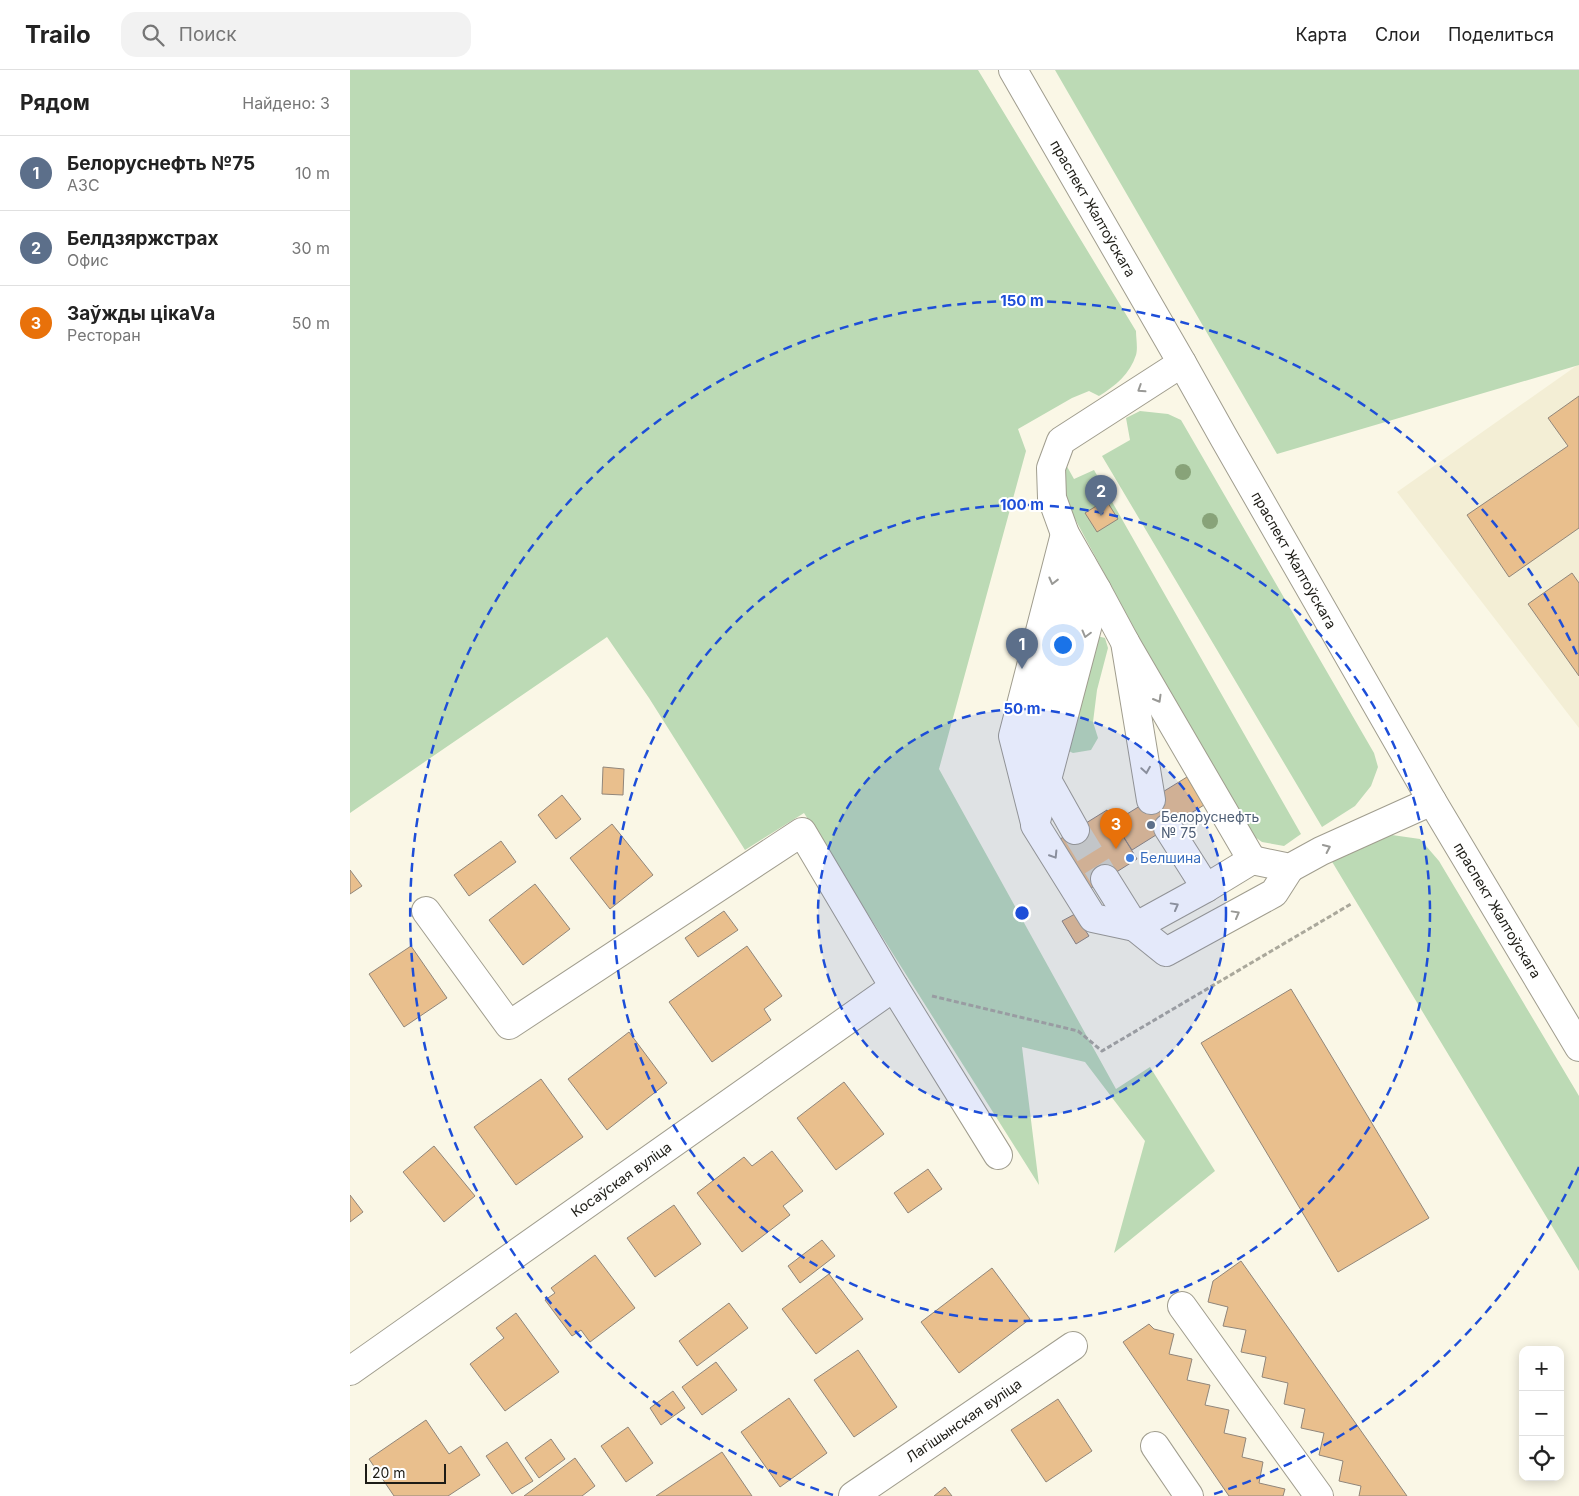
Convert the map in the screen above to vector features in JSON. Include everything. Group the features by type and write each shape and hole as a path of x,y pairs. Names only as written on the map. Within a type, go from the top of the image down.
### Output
{"main road":[{"name":"праспект Жалтоўскага","path":"1012,70 1432,800 1579,1047"},
{"path":"1182,363 1061,441 1051,468 1052,498 1065,534 1125,642 1252,860"},
{"path":"1065,534 1013,736 1036,825 1093,918 1135,927 1252,860 1290,868"},
{"path":"1036,825 1040,771 1082,564"},
{"path":"1040,771 1097,590"},
{"path":"1125,642 1151,800"},
{"path":"1013,736 1040,771 1075,830"},
{"path":"1104,879 1135,927 1166,952 1274,893 1290,868 1321,851 1432,800"},
{"path":"1168,828 1206,888"},
{"path":"426,911 509,1025 802,832 894,987 998,1156"},
{"name":"Косаўская вуліца","path":"350,1371 894,987"},
{"path":"1182,1306 1319,1496"},
{"name":"Лагішынская вуліца","path":"853,1496 1073,1346"},
{"path":"1156,1446 1189,1496"}],"path":[{"path":"894,987 1078,1030 1102,1051 1350,904"}],"shaded area":[{"path":"1579,364 1579,728 1397,492"}],"green space":[{"path":"350,70 978,70 1136,331 1136,355 1126,374 1116,384 1099,396 1089,391 1072,398 1018,429 1026,451 939,769 1116,1089 1150,1067 1215,1171 1114,1253 1145,1141 1085,1062 1022,1047 1039,1185 804,813 745,850 649,698 607,637 350,813"},
{"path":"1055,70 1579,70 1579,365 1277,454"},
{"path":"1140,411 1168,414 1181,420 1374,753 1378,767 1371,786 1355,806 1322,827 1102,456 1130,440 1126,418"},
{"path":"1065,463 1074,479 1094,470 1301,834 1284,846 1262,842 1241,827 1061,493"},
{"path":"1097,636 1105,638 1108,648 1097,690 1093,722 1098,738 1091,750 1073,753 1064,749"},
{"path":"1392,835 1420,839 1439,861 1579,1096 1579,1271 1331,860 1364,843"}],"building":[{"path":"1579,396 1579,528 1509,577 1467,515 1568,446 1548,418"},
{"path":"1106,500 1118,519 1097,532 1085,513"},
{"path":"1572,573 1579,583 1579,676 1528,604"},
{"path":"603,767 624,769 623,795 602,794"},
{"path":"1187,777 1204,805 1132,850 1114,822"},
{"path":"562,795 581,819 556,839 538,815"},
{"path":"1107,810 1137,859 1088,890 1057,841"},
{"path":"612,824 653,875 610,909 570,858"},
{"path":"501,841 516,862 469,896 454,875"},
{"path":"350,870 362,886 350,894"},
{"path":"535,884 570,929 523,965 489,920"},
{"path":"724,911 738,930 698,957 685,938"},
{"path":"1075,914 1089,936 1076,944 1062,921"},
{"path":"411,946 447,998 404,1027 369,974"},
{"path":"747,946 782,996 764,1009 771,1020 712,1062 669,1002"},
{"path":"1291,989 1429,1218 1338,1272 1201,1043"},
{"path":"629,1032 667,1083 607,1130 568,1079"},
{"path":"541,1079 583,1137 516,1185 474,1127"},
{"path":"844,1082 884,1134 836,1170 797,1118"},
{"path":"434,1146 475,1196 444,1222 403,1172"},
{"path":"772,1151 803,1191 783,1206 790,1215 742,1252 697,1193 744,1157 752,1166"},
{"path":"928,1169 942,1189 908,1213 894,1193"},
{"path":"350,1195 363,1212 350,1222"},
{"path":"674,1205 701,1244 655,1277 627,1238"},
{"path":"822,1240 835,1256 800,1283 788,1266"},
{"path":"595,1255 635,1308 590,1342 581,1330 572,1336 545,1300 555,1293 551,1288"},
{"path":"1241,1261 1407,1496 1359,1496 1361,1486 1339,1481 1343,1461 1319,1455 1324,1433 1301,1428 1305,1409 1284,1404 1288,1383 1262,1377 1266,1357 1241,1352 1246,1330 1223,1326 1228,1307 1208,1302 1213,1281"},
{"path":"992,1268 1030,1319 959,1373 921,1322"},
{"path":"829,1274 863,1319 816,1354 782,1309"},
{"path":"729,1303 748,1328 697,1366 679,1341"},
{"path":"516,1313 559,1372 505,1411 470,1364 504,1338 496,1328"},
{"path":"1149,1324 1154,1329 1174,1334 1169,1354 1192,1359 1187,1380 1210,1385 1205,1405 1229,1410 1224,1433 1246,1438 1242,1457 1263,1462 1259,1483 1285,1489 1283,1496 1229,1496 1123,1342"},
{"path":"858,1350 897,1407 854,1437 814,1380"},
{"path":"716,1362 737,1390 702,1415 682,1387"},
{"path":"673,1391 685,1408 661,1425 650,1408"},
{"path":"789,1398 827,1453 780,1487 741,1432"},
{"path":"1058,1399 1092,1451 1046,1482 1011,1430"},
{"path":"426,1420 449,1454 461,1446 480,1475 448,1496 394,1496 369,1459"},
{"path":"628,1427 653,1463 626,1482 601,1446"},
{"path":"551,1439 565,1459 539,1478 525,1458"},
{"path":"507,1442 533,1481 512,1494 486,1456"},
{"path":"722,1452 752,1496 656,1496"},
{"path":"575,1458 595,1486 582,1496 524,1496"},
{"path":"945,1487 952,1496 934,1496"}],"tunnel":[{"path":"1075,830 1105,879"}],"place":[{"name":"Белдзяржстрах","path":"1101,516"},
{"name":"Белоруснефть №75","path":"1022,669"},
{"name":"Белоруснефть № 75","path":"1151,825"},
{"name":"Заўжды цікаVа","path":"1116,849"},
{"name":"Белшина","path":"1130,858"}]}
